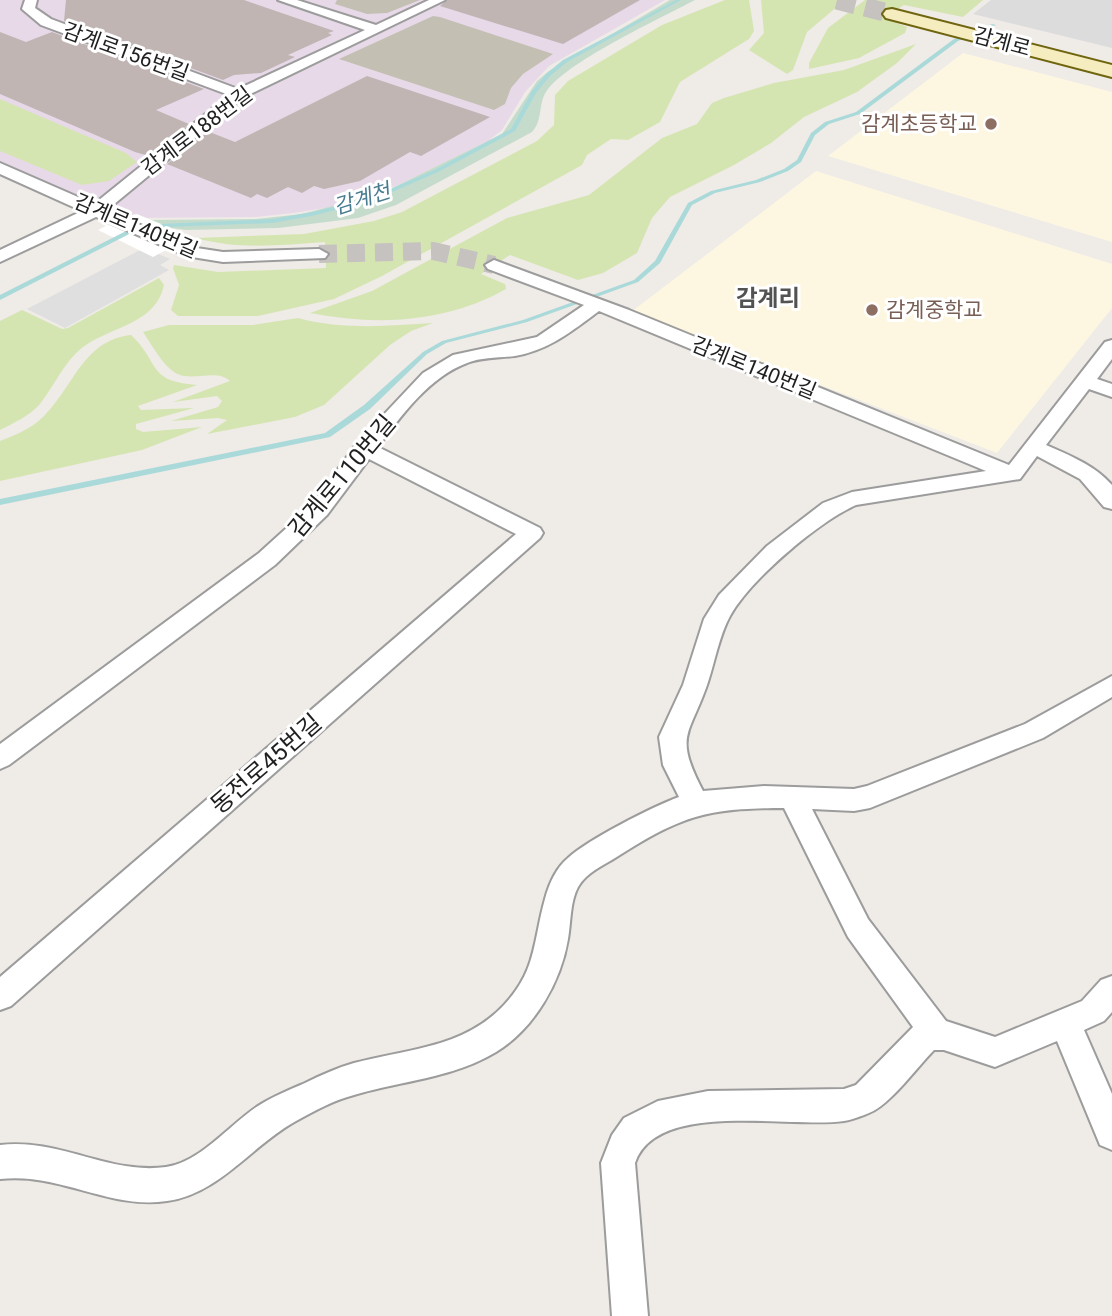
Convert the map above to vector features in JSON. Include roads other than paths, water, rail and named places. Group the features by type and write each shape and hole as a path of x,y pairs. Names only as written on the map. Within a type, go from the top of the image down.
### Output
{"main road":[{"name":"감계로","path":"892,14 1112,71"}],"street":[{"name":"감계로156번길","path":"32,0 28,9 46,22 239,94"},
{"path":"284,0 376,29"},
{"name":"감계로188번길","path":"0,257 95,211 239,94 439,0"},
{"name":"감계로140번길","path":"0,168 174,247 201,255 223,257 319,254"},
{"name":"감계로140번길","path":"494,265 623,314 1013,474"},
{"name":"감계로110번길","path":"0,758 267,559 302,528 335,491 364,448 430,376 455,359 471,353 503,351 545,341 597,304"},
{"path":"696,804 676,765 672,737 695,685 716,619 727,601 775,551 831,508 852,499 1013,474 1112,346"},
{"path":"1084,381 1112,391"},
{"path":"1034,447 1091,473 1112,502"},
{"name":"동전로45번길","path":"0,996 532,533 364,448"},
{"path":"0,1162 14,1159 43,1161 150,1186 179,1181 213,1162 282,1110 351,1080 461,1051 497,1033 527,1004 548,962 566,877 579,865 677,810 696,804 792,797 854,800 870,797 1034,731 1112,685"},
{"path":"792,797 858,928 936,1033"},
{"path":"630,1316 618,1163 626,1140 641,1125 679,1109 844,1105 866,1098 926,1035 936,1033 995,1052 1093,1011 1112,990"},
{"path":"1065,1023 1112,1133"}],"waterway":[{"name":"감계천","path":"0,298 140,226 272,221 312,214 372,199 436,171 513,130 534,92 548,75 565,61 679,0"},
{"path":"0,502 327,435 367,407 425,353 444,342 525,321 636,281 658,262 690,204 713,192 758,181 786,170 799,161 813,134 827,123 858,113 956,40 994,25"}],"tunnel":[{"path":"837,0 892,14"},
{"path":"319,254 433,251 494,265"}],"place":[{"name":"감계초등학교","path":"991,124"},
{"name":"감계중학교","path":"872,310"}],"district":[{"name":"감계리","path":"768,298"}]}
